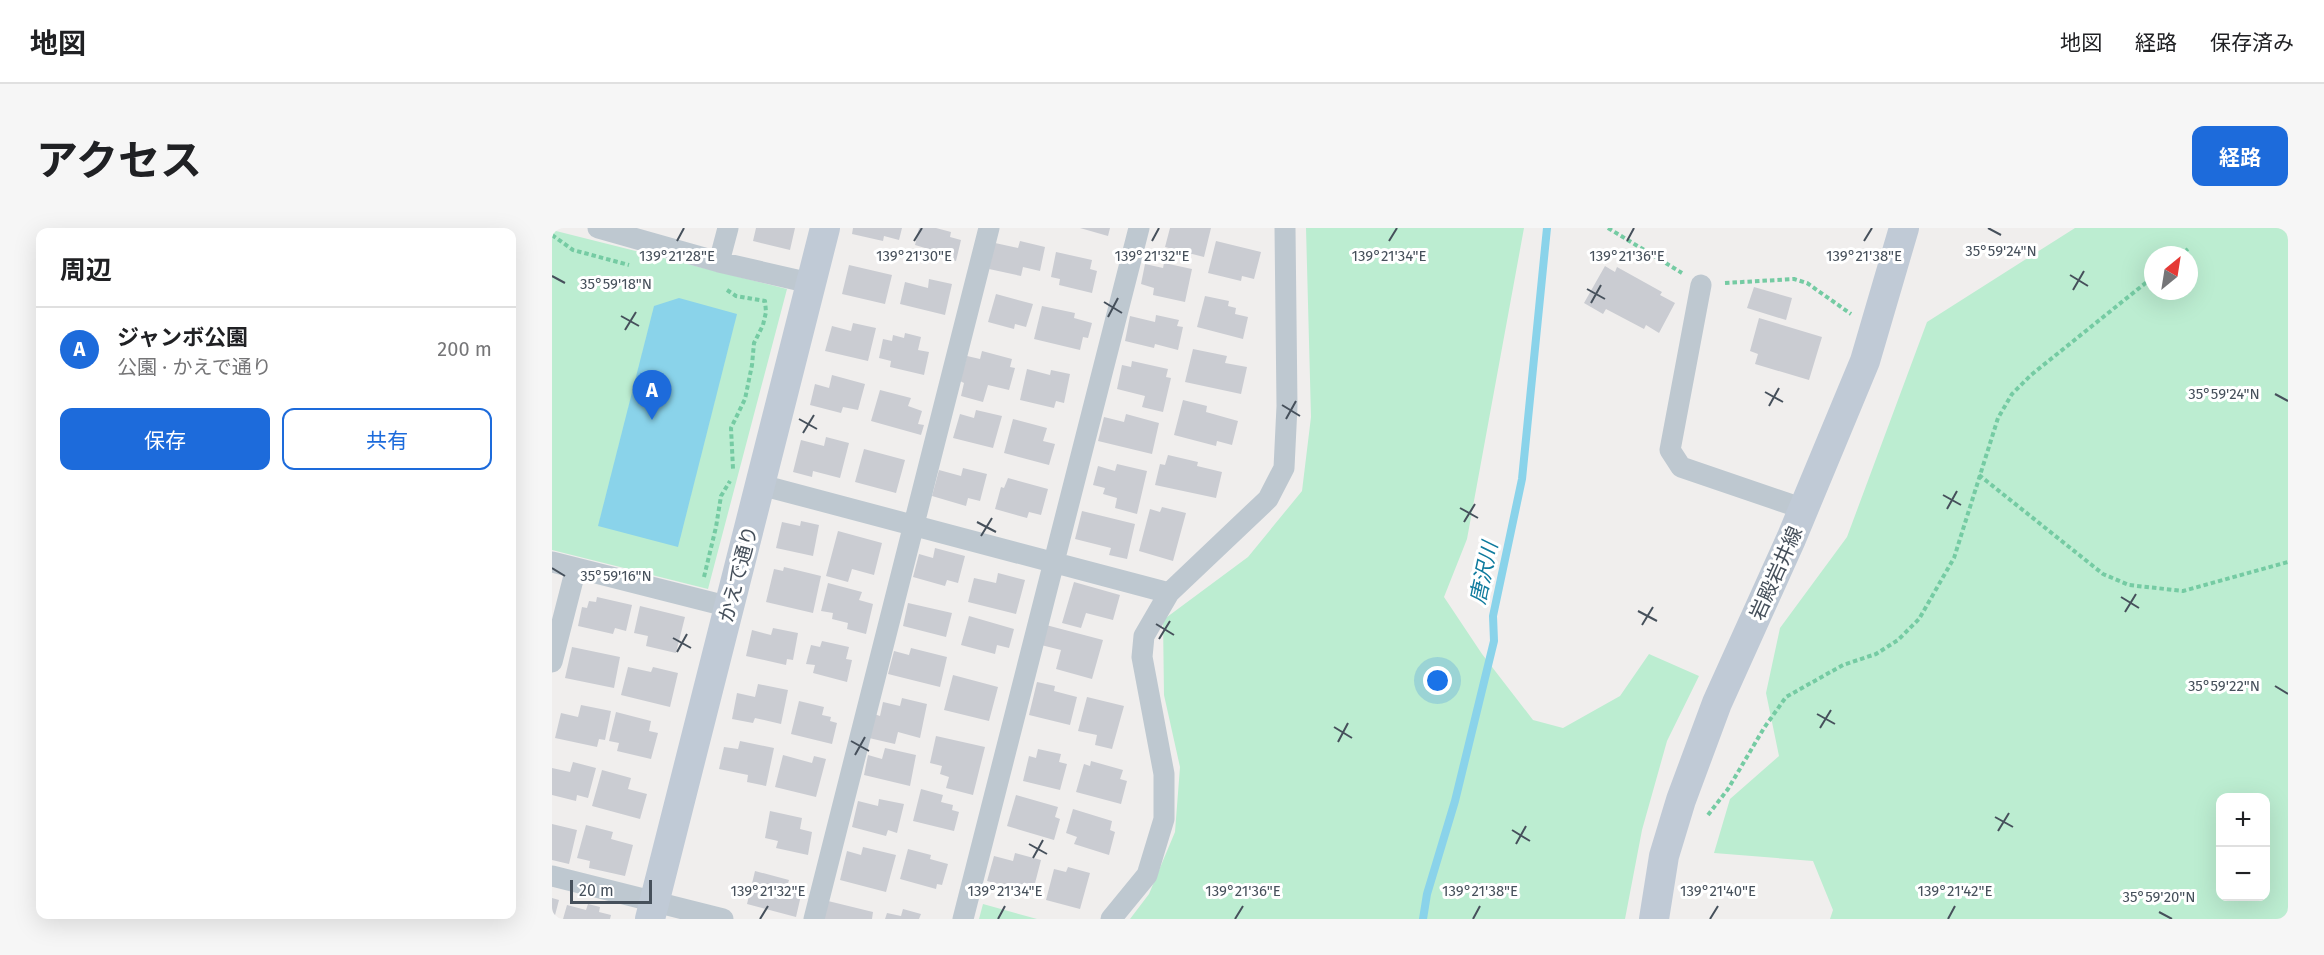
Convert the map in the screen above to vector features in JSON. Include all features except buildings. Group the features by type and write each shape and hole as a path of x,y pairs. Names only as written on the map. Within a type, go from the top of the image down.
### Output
{"main road":[{"name":"かえで通り","path":"652,911 825,228"},
{"name":"岩殿岩井線","path":"1654,919 1664,856 1685,789 1717,703 1804,510 1865,362 1904,228"}],"street":[{"path":"598,228 810,283"},
{"path":"719,261 728,228"},
{"path":"814,919 989,228"},
{"path":"963,919 1139,228"},
{"path":"1111,919 1147,875 1164,819 1164,774 1142,657 1144,636 1169,593 1268,499 1284,468 1287,406 1286,228"},
{"path":"1701,285 1670,450 1681,467 1804,510"},
{"path":"761,485 1169,593"},
{"path":"552,562 730,607"},
{"path":"552,662 576,568"},
{"path":"552,876 652,911 723,919"}],"path":[{"path":"1608,228 1701,285 1794,279 1807,283 1874,331"},
{"path":"1704,820 1728,789 1764,728 1786,698 1843,665 1876,654 1898,640 1919,619 1954,558 1998,418 2012,394 2031,375 2144,284"},
{"path":"693,578 704,577 721,495 734,476 730,454 731,428 745,399 754,343 763,325 766,312 765,301 736,296 718,285"},
{"path":"1980,475 2103,574 2129,585 2183,591 2288,562"}],"green space":[{"path":"1306,228 1524,228 1467,539 1444,597 1482,654 1533,720 1563,728 1620,696 1649,654 1699,676 1667,741 1642,830 1625,919 1130,919 1149,894 1175,832 1180,767 1164,695 1163,620 1248,557 1302,491 1311,417"},
{"path":"2075,228 2288,228 2288,919 1830,919 1833,910 1813,861 1714,853 1730,799 1779,756 1766,693 1780,628 1847,537 1927,322"},
{"path":"552,230 787,289 708,589 552,550"},
{"path":"983,904 1037,919 979,919"}],"water":[{"path":"679,298 737,314 678,547 598,526 654,306"}],"waterway":[{"name":"唐沢川","path":"1423,919 1427,894 1455,801 1494,641 1493,616 1522,479 1547,228"}],"place":[{"name":"ジャンボ公園","path":"652,420"}]}
